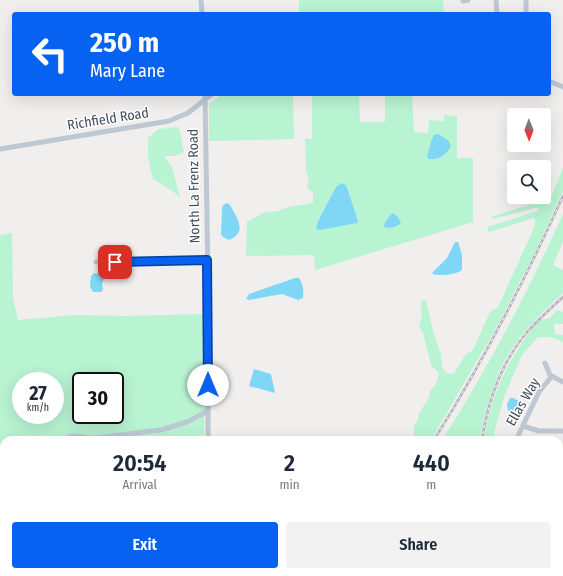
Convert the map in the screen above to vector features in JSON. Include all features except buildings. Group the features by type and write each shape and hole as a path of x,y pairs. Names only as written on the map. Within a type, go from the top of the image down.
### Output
{"street":[{"path":"202,0 202,12"},
{"path":"496,0 497,12"},
{"path":"526,2 526,12"},
{"path":"551,82 563,87"},
{"name":"North La Frenz Road","path":"205,96 208,436"},
{"name":"Richfield Road","path":"0,149 169,121 188,113 210,96"},
{"path":"96,262 207,260"},
{"path":"545,363 552,376 563,382"},
{"name":"Ellas Way","path":"518,436 539,392 552,376"},
{"path":"116,436 161,430 187,422 208,411"},
{"path":"523,426 539,431 563,431"}],"green space":[{"path":"299,0 443,0 444,12 299,12"},
{"path":"219,96 293,96 294,139 209,141 209,104"},
{"path":"312,96 359,96 360,122 385,122 385,96 412,96 414,132 428,133 429,120 444,121 444,115 457,116 457,158 473,158 473,222 315,270 314,255 246,256 247,222 263,213 313,203 313,192 309,190 307,185 309,179 306,171 305,139 312,139","holes":["341,183 358,222 318,221 336,187"]},
{"path":"179,127 184,152 175,156 164,156 172,167 180,198 174,192 153,179 148,157 148,138 158,129"},
{"path":"563,168 563,191 534,254 495,330 433,436 414,436 414,427 419,413 429,398 430,391 436,384 439,373 431,365 423,333 419,326 422,316 421,303 423,300 426,301 435,338 441,354 442,366 445,372 449,374 454,373 466,354 473,350 490,312 498,307 534,228 535,219 533,218 490,232 487,230 488,227 538,211 539,207 493,219 491,217 532,204 551,204 551,198"},
{"path":"563,214 563,242 553,265 563,270 563,293 529,326 508,355 498,375 486,412 481,436 445,436 507,329"},
{"path":"12,233 13,298 18,320 75,315 125,316 205,314 206,345 204,436 0,436 0,235"},
{"path":"557,310 563,312 563,324 554,324 555,334 563,335 563,342 551,337 538,337 522,355 504,397 494,436 485,436 496,393 510,363 518,349 537,323 540,320 551,317"}],"water":[{"path":"438,134 448,140 451,146 442,156 436,159 429,159 427,157 431,142 434,135"},
{"path":"341,183 346,185 358,221 357,223 320,230 316,229 318,221 336,187"},
{"path":"227,203 230,205 238,220 240,229 235,237 229,240 221,234 222,209 223,205"},
{"path":"392,213 397,216 401,223 393,227 384,227 385,222"},
{"path":"455,242 458,242 462,255 462,270 448,275 433,274 432,273 447,258"},
{"path":"94,273 101,274 105,277 102,283 103,290 101,292 93,292 90,287 91,276"},
{"path":"295,278 299,278 301,283 303,298 298,300 282,294 249,300 246,299 249,294"},
{"path":"254,369 271,374 275,393 249,386"},
{"path":"510,398 521,402 519,413 512,414 508,411 507,404"}],"railway":[{"path":"436,436 503,320 534,259 563,196"},
{"path":"483,436 492,396 511,355 528,331 563,297"}],"route":[{"path":"115,262 207,260 208,385"}]}
